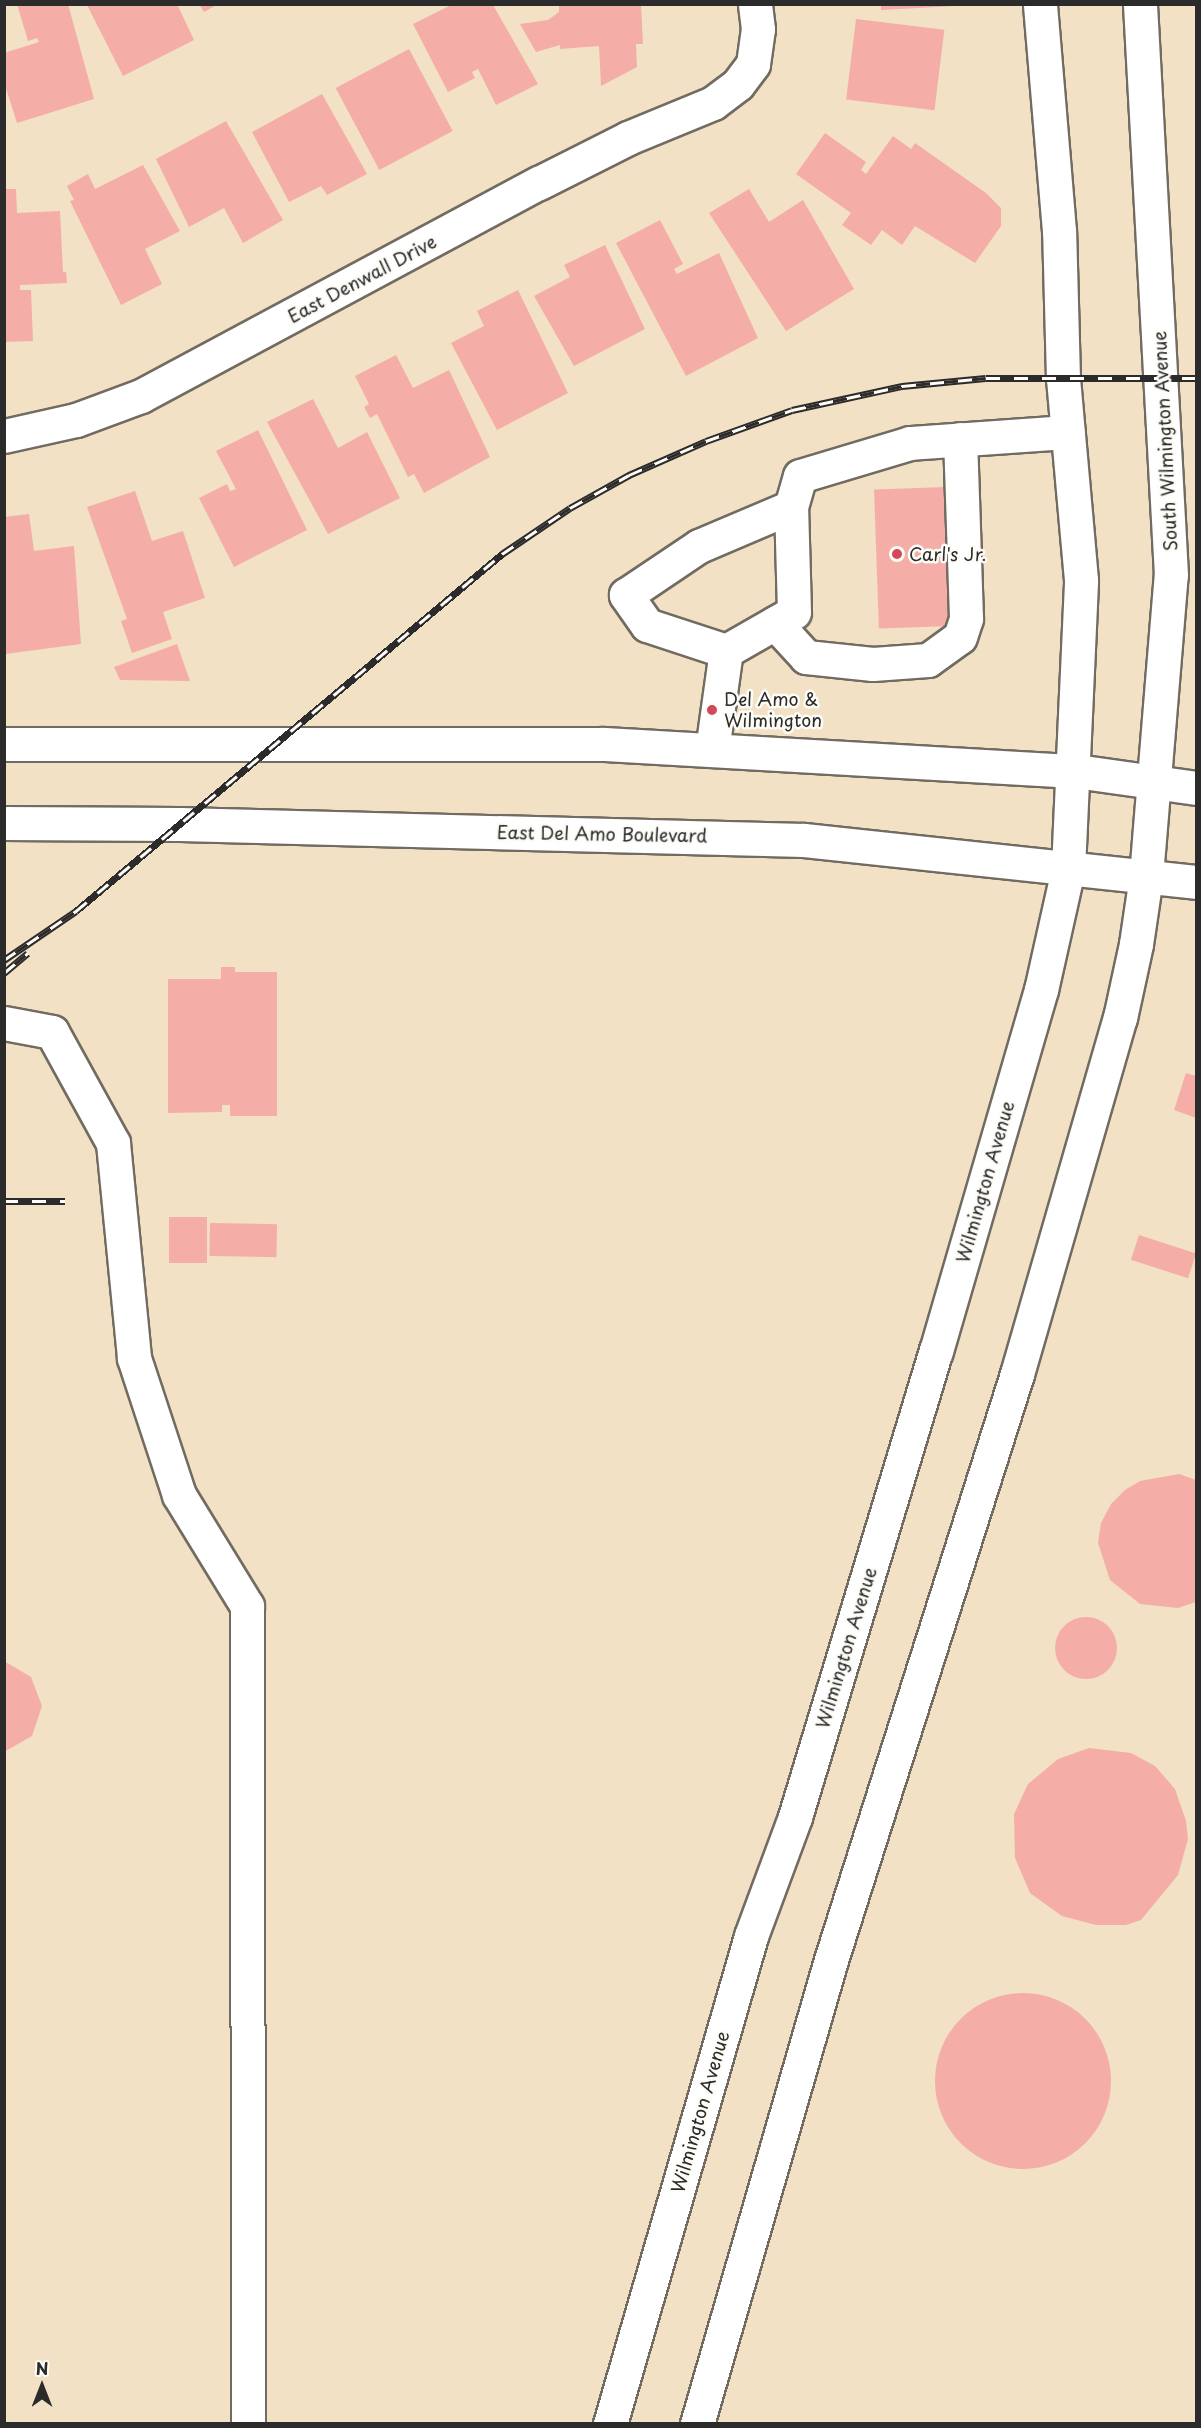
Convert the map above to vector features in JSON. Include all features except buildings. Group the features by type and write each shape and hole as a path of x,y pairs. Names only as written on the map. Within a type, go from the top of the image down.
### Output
{"main road":[{"name":"East Denwall Drive","path":"4,436 76,420 141,396 539,183 628,138 713,104 738,84 753,64 758,29 755,4"},
{"path":"1040,4 1059,231 1068,432 1081,580 1075,771 1068,869"},
{"name":"South Wilmington Avenue","path":"1140,4 1171,575 1146,876"},
{"path":"791,505 699,546 626,595 647,625 726,651 794,612 791,505 800,476 910,443 1068,432"},
{"path":"775,623 806,657 873,664 928,660 960,637 966,618 960,439"},
{"path":"712,750 726,651"},
{"path":"4,744 604,744 1075,771 1197,788"},
{"name":"East Del Amo Boulevard","path":"4,823 180,824 804,840 1197,882"},
{"name":"Wilmington Avenue","path":"610,2424 751,1936 795,1817 936,1351 1041,990 1068,869"},
{"path":"697,2424 831,1960 1017,1374 1117,1029 1136,944 1146,876"},
{"path":"4,1023 52,1032 113,1143 134,1358 179,1495 247,1606 248,2424"}],"railway":[{"path":"4,960 76,911 502,554 570,508 629,475 706,441 792,410 902,386 986,378 1196,378"},
{"path":"4,973 28,953"},
{"path":"4,1201 65,1201"}],"place":[{"name":"Carl's Jr.","path":"897,554"},
{"name":"Del Amo & Wilmington","path":"712,710"}]}
